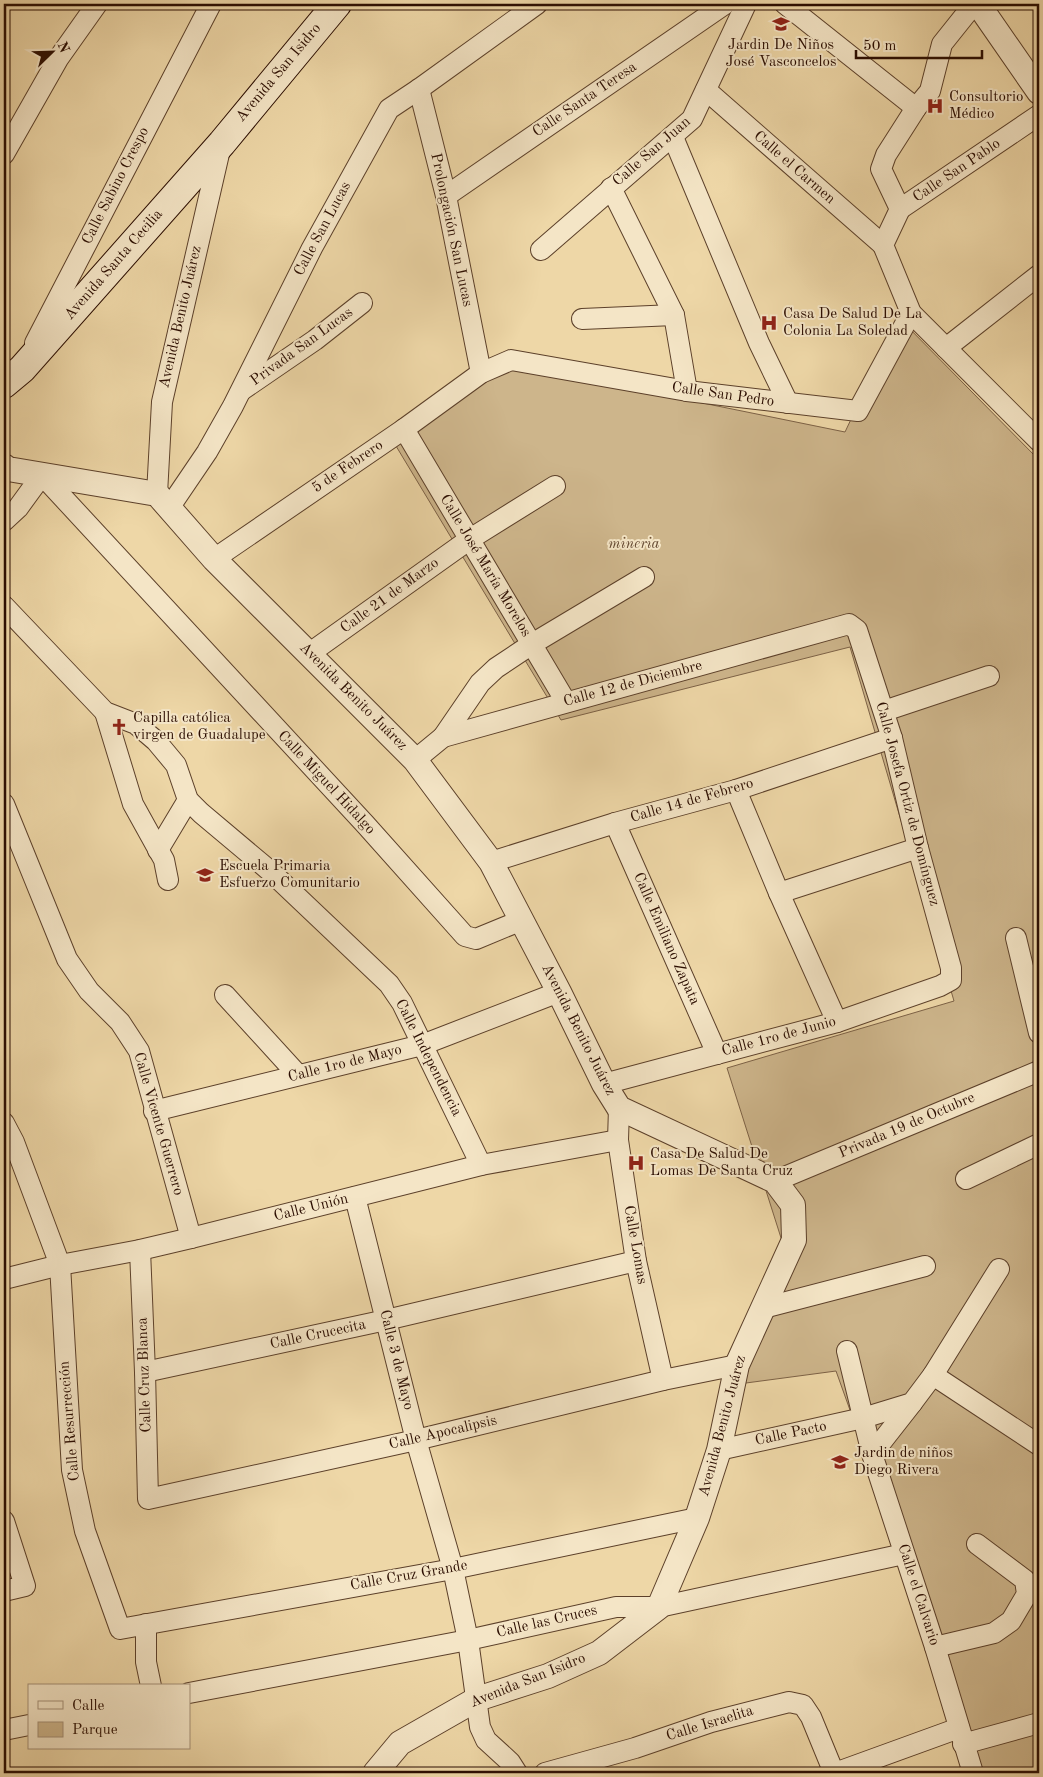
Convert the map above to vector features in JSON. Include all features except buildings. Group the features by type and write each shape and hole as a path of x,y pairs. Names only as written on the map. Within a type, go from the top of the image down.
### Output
{"main road":[{"name":"Avenida San Isidro","path":"222,143 337,4"},
{"name":"Avenida Santa Cecilia","path":"13,377 222,143"}],"street":[{"path":"4,154 58,59 97,4"},
{"name":"Calle Sabino Crespo","path":"13,377 211,4"},
{"name":"Calle San Lucas","path":"163,501 207,452 242,390 312,248 389,109 537,4"},
{"name":"Calle Santa Teresa","path":"446,196 725,4"},
{"name":"Calle San Juan","path":"540,250 692,119 746,4"},
{"path":"785,4 916,108"},
{"path":"974,4 942,44 930,91 916,108 886,155 881,169 900,209 883,245 910,313 1037,436"},
{"path":"978,4 1039,92"},
{"name":"Prolongación San Lucas","path":"419,89 446,196 481,373"},
{"name":"Calle el Carmen","path":"706,90 883,245"},
{"name":"Calle San Pablo","path":"900,209 1039,116"},
{"path":"673,137 759,343 788,403"},
{"name":"Avenida Benito Juárez","path":"222,143 162,402 163,501 214,559 415,760 491,862 559,992 604,1084 619,1108 775,1181 793,1205 794,1240 737,1365 719,1450 697,1518 659,1607"},
{"path":"611,188 674,315 688,391"},
{"path":"946,348 1039,275"},
{"name":"Privada San Lucas","path":"242,390 315,340 362,303"},
{"name":"Calle San Pedro","path":"481,373 511,360 688,391 858,411 910,313"},
{"path":"582,318 674,315"},
{"name":"5 de Febrero","path":"214,559 404,429 481,373"},
{"name":"Calle José María Morelos","path":"404,429 566,702"},
{"path":"4,466 8,469 163,501"},
{"path":"4,521 18,508 42,476"},
{"name":"Calle Miguel Hidalgo","path":"42,476 365,824 465,936 476,939 522,920"},
{"name":"Calle 21 de Marzo","path":"310,654 470,539 555,486"},
{"path":"443,737 480,683 496,668 532,644 644,577"},
{"name":"Calle Independencia","path":"4,606 105,712 136,724 156,741 176,765 188,800 270,871 389,984 402,1003 481,1165"},
{"name":"Calle 12 de Diciembre","path":"415,760 443,737 849,624 857,630"},
{"name":"Calle Josefa Ortiz de Domínguez","path":"857,630 892,738 918,848 951,968 950,980"},
{"path":"884,711 989,676"},
{"path":"105,712 133,804 164,860 168,880"},
{"name":"Calle 14 de Febrero","path":"491,862 614,823 736,790 892,738"},
{"path":"736,790 779,893 837,1022"},
{"path":"158,850 188,800"},
{"name":"Calle Vicente Guerrero","path":"4,804 67,959 89,991 120,1022 139,1051 154,1111 191,1238"},
{"name":"Calle Emiliano Zapata","path":"614,823 717,1054"},
{"path":"779,893 918,848"},
{"path":"1016,938 1039,1033"},
{"name":"Calle 1ro de Junio","path":"604,1084 837,1022 940,986 950,980"},
{"name":"Calle 1ro de Mayo","path":"154,1111 422,1045 559,992"},
{"path":"225,995 298,1075"},
{"name":"Privada 19 de Octubre","path":"775,1181 1039,1071"},
{"name":"Calle Lomas","path":"619,1108 618,1140 636,1261 663,1380"},
{"name":"Calle Resurrección","path":"4,1124 14,1142 60,1265 72,1470 85,1531 120,1629"},
{"name":"Calle Unión","path":"4,1279 60,1265 191,1238 481,1165 618,1140"},
{"path":"966,1179 1039,1144"},
{"name":"Calle 3 de Mayo","path":"355,1197 416,1440 453,1569 468,1640 480,1728 486,1740 510,1762 517,1773"},
{"name":"Calle Cruz Blanca","path":"140,1250 148,1500"},
{"name":"Calle Crucecita","path":"145,1372 386,1320 636,1261"},
{"path":"764,1308 925,1266"},
{"path":"872,1454 933,1376 998,1269"},
{"name":"Calle el Calvario","path":"847,1352 872,1454 935,1647 973,1773"},
{"name":"Calle Apocalipsis","path":"148,1500 416,1440 663,1380 737,1365"},
{"path":"933,1376 1039,1445"},
{"name":"Calle Pacto","path":"719,1450 863,1418 912,1403"},
{"name":"Calle Cruz Grande","path":"120,1629 453,1569 697,1518"},
{"path":"4,1522 25,1586 4,1591"},
{"path":"935,1647 994,1633 1011,1621 1027,1594 1025,1580 977,1544"},
{"name":"Calle las Cruces","path":"190,1692 468,1640 616,1607 659,1607 904,1554"},
{"name":"Avenida San Isidro","path":"375,1773 400,1743 477,1700 548,1676 598,1653 659,1607"},
{"path":"146,1624 146,1662 151,1684"},
{"name":"Calle Israelita","path":"545,1773 636,1748 711,1722 789,1702 803,1705 811,1717 835,1773"},
{"path":"835,1773 961,1736 1039,1723"},
{"path":"4,1730 28,1725"}],"green space":[{"name":"mineria","path":"899,318 1039,460 1039,1773 980,1773 836,1371 731,1385 789,1263 727,1068 954,1001 850,647 561,720 396,446 511,364 845,432"}],"place":[{"name":"Jardin De Niños José Vasconcelos","path":"781,24"},
{"name":"Consultorio Médico","path":"935,106"},
{"name":"Casa De Salud De La Colonia La Soledad","path":"769,323"},
{"name":"Capilla católica virgen de Guadalupe","path":"119,727"},
{"name":"Escuela Primaria Esfuerzo Comunitario","path":"205,875"},
{"name":"Casa De Salud De Lomas De Santa Cruz","path":"636,1163"},
{"name":"Jardin de niños Diego Rivera","path":"840,1462"}]}
